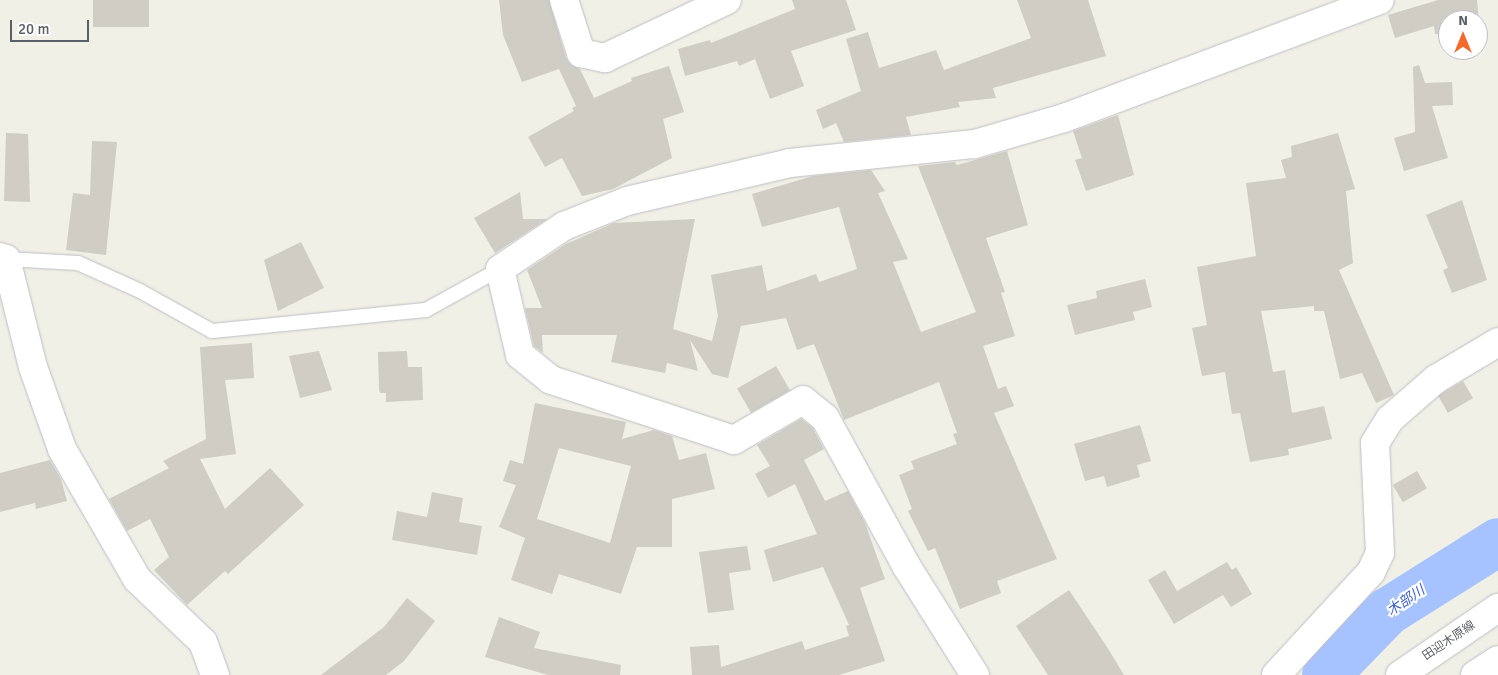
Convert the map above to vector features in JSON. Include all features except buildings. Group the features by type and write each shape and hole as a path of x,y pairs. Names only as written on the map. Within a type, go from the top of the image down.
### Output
{"street":[{"path":"564,0 581,52 605,58 726,0"},
{"path":"975,675 907,567 825,418 803,400 734,440 551,380 520,355 500,268 564,226 627,201 790,163 975,144 1064,118 1380,0"},
{"path":"3,258 33,367 62,449 137,580 203,642 215,675"},
{"path":"1276,675 1370,572 1380,553 1375,443 1390,420 1436,379 1498,342"},
{"name":"田迎木原線","path":"1400,675 1498,608"},
{"path":"1475,675 1498,660"}],"lane":[{"path":"3,258 78,263 140,292 212,331 426,310 500,268"}],"waterway":[{"name":"木部川","path":"1326,675 1387,612 1498,542"}]}
